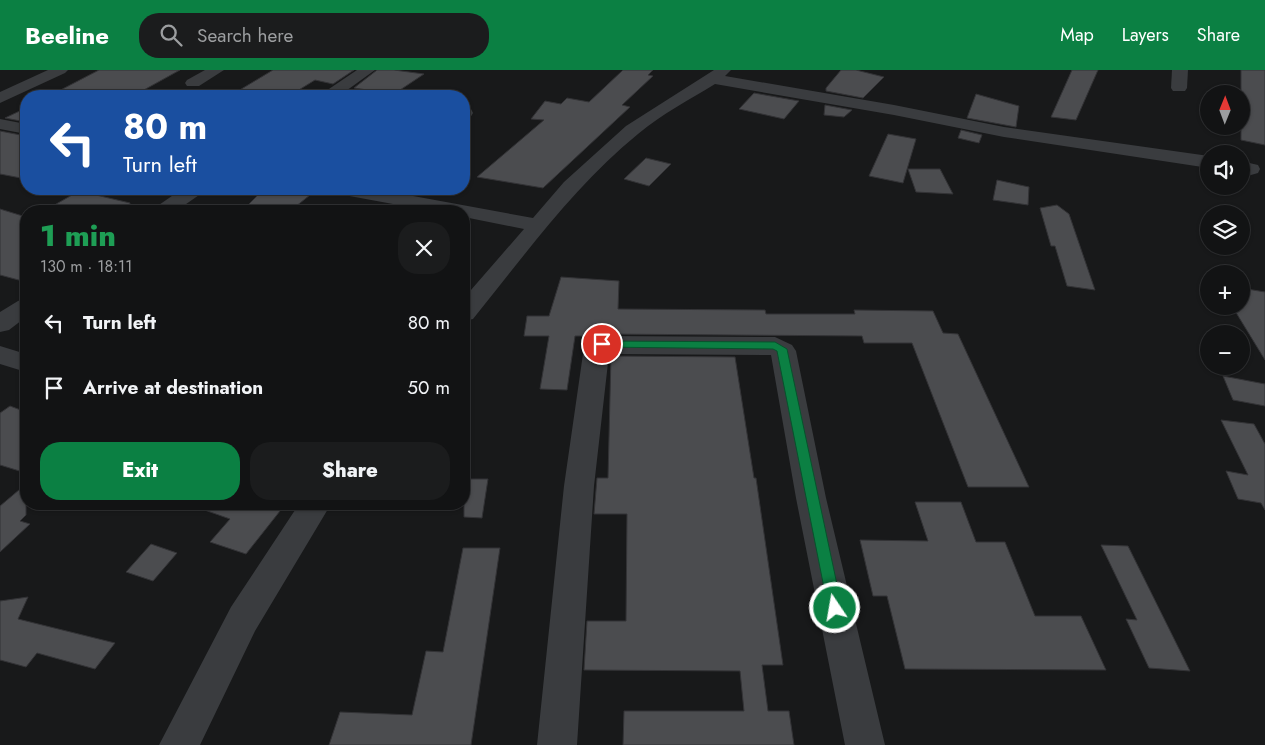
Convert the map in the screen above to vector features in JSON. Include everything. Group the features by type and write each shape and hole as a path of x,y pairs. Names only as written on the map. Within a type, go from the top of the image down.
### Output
{"street":[{"path":"0,98 60,70"},
{"path":"193,83 216,70"},
{"path":"338,90 366,70"},
{"path":"1179,88 1180,70"},
{"path":"470,306 571,186 632,130 718,74 1004,132 1200,161"},
{"path":"0,124 20,128"},
{"path":"172,205 186,195"},
{"path":"367,205 378,195"},
{"path":"395,195 443,205"},
{"path":"470,211 538,225"},
{"path":"0,324 20,310"},
{"path":"557,745 579,486 597,347 602,344 775,346 783,351 811,498 865,745"},
{"path":"0,356 20,361"},
{"path":"180,745 244,619 312,510"}],"building":[{"path":"99,70 180,70 144,90 61,90"},
{"path":"273,70 354,70 333,84 315,80 299,90 240,90"},
{"path":"377,70 424,74 400,90 354,88"},
{"path":"623,70 653,70 648,75 653,76 622,105 630,107 543,188 477,177 544,120 531,119 545,101 561,104 567,98 589,102"},
{"path":"841,70 856,70 884,77 863,98 826,91 826,88"},
{"path":"1072,70 1098,70 1076,120 1051,117"},
{"path":"1241,70 1265,70 1265,145 1241,140 1241,135 1250,135 1250,85 1241,85"},
{"path":"754,93 799,101 784,119 739,109"},
{"path":"976,94 1019,106 1016,127 967,118"},
{"path":"825,105 852,110 844,117 824,115"},
{"path":"20,111 20,121 5,118"},
{"path":"961,130 982,135 979,143 958,138"},
{"path":"0,131 20,135 20,178 0,174"},
{"path":"888,134 916,139 903,183 869,176"},
{"path":"646,158 671,164 649,186 624,179"},
{"path":"908,169 940,169 953,194 916,192"},
{"path":"997,180 1029,187 1028,205 993,200"},
{"path":"72,195 96,195 130,203 130,205 54,205"},
{"path":"258,195 310,195 298,205 248,205"},
{"path":"1057,205 1069,214 1095,290 1067,286 1055,246 1051,246 1040,208"},
{"path":"0,209 20,215 20,280 0,275"},
{"path":"561,277 619,281 618,309 765,310 766,314 855,314 854,310 933,311 943,333 958,334 1029,487 968,487 912,343 864,343 862,336 602,334 575,336 567,390 540,389 549,336 524,336 527,316 549,316"},
{"path":"1250,290 1265,292 1265,360 1250,335 1250,325 1244,325 1238,315 1250,315"},
{"path":"611,356 735,357 754,478 756,478 783,665 762,665 768,711 789,711 794,745 623,745 624,711 744,711 740,671 584,670 587,621 626,621 627,514 594,514 597,478 608,478"},
{"path":"1223,376 1265,384 1265,406 1233,400"},
{"path":"10,406 20,410 20,471 0,465 0,413"},
{"path":"1221,420 1254,424 1265,444 1265,510 1261,503 1238,499 1226,471 1248,475"},
{"path":"470,479 488,479 482,518 464,517 464,510 470,510"},
{"path":"20,489 20,510 26,510 26,515 20,521 30,524 0,552 0,506"},
{"path":"915,502 961,502 976,542 1005,542 1035,616 1081,616 1106,670 905,669 887,596 873,596 860,540 928,541"},
{"path":"204,510 280,511 246,554 210,542 230,519"},
{"path":"151,544 177,553 153,581 126,572"},
{"path":"1101,545 1128,546 1190,671 1149,668 1126,619 1137,620"},
{"path":"463,548 500,548 471,745 329,745 340,712 412,715 426,651 443,652"},
{"path":"28,597 18,619 115,643 95,669 37,653 26,667 0,660 0,601"}],"route":[{"path":"602,344 775,346 781,348 835,608"}]}
